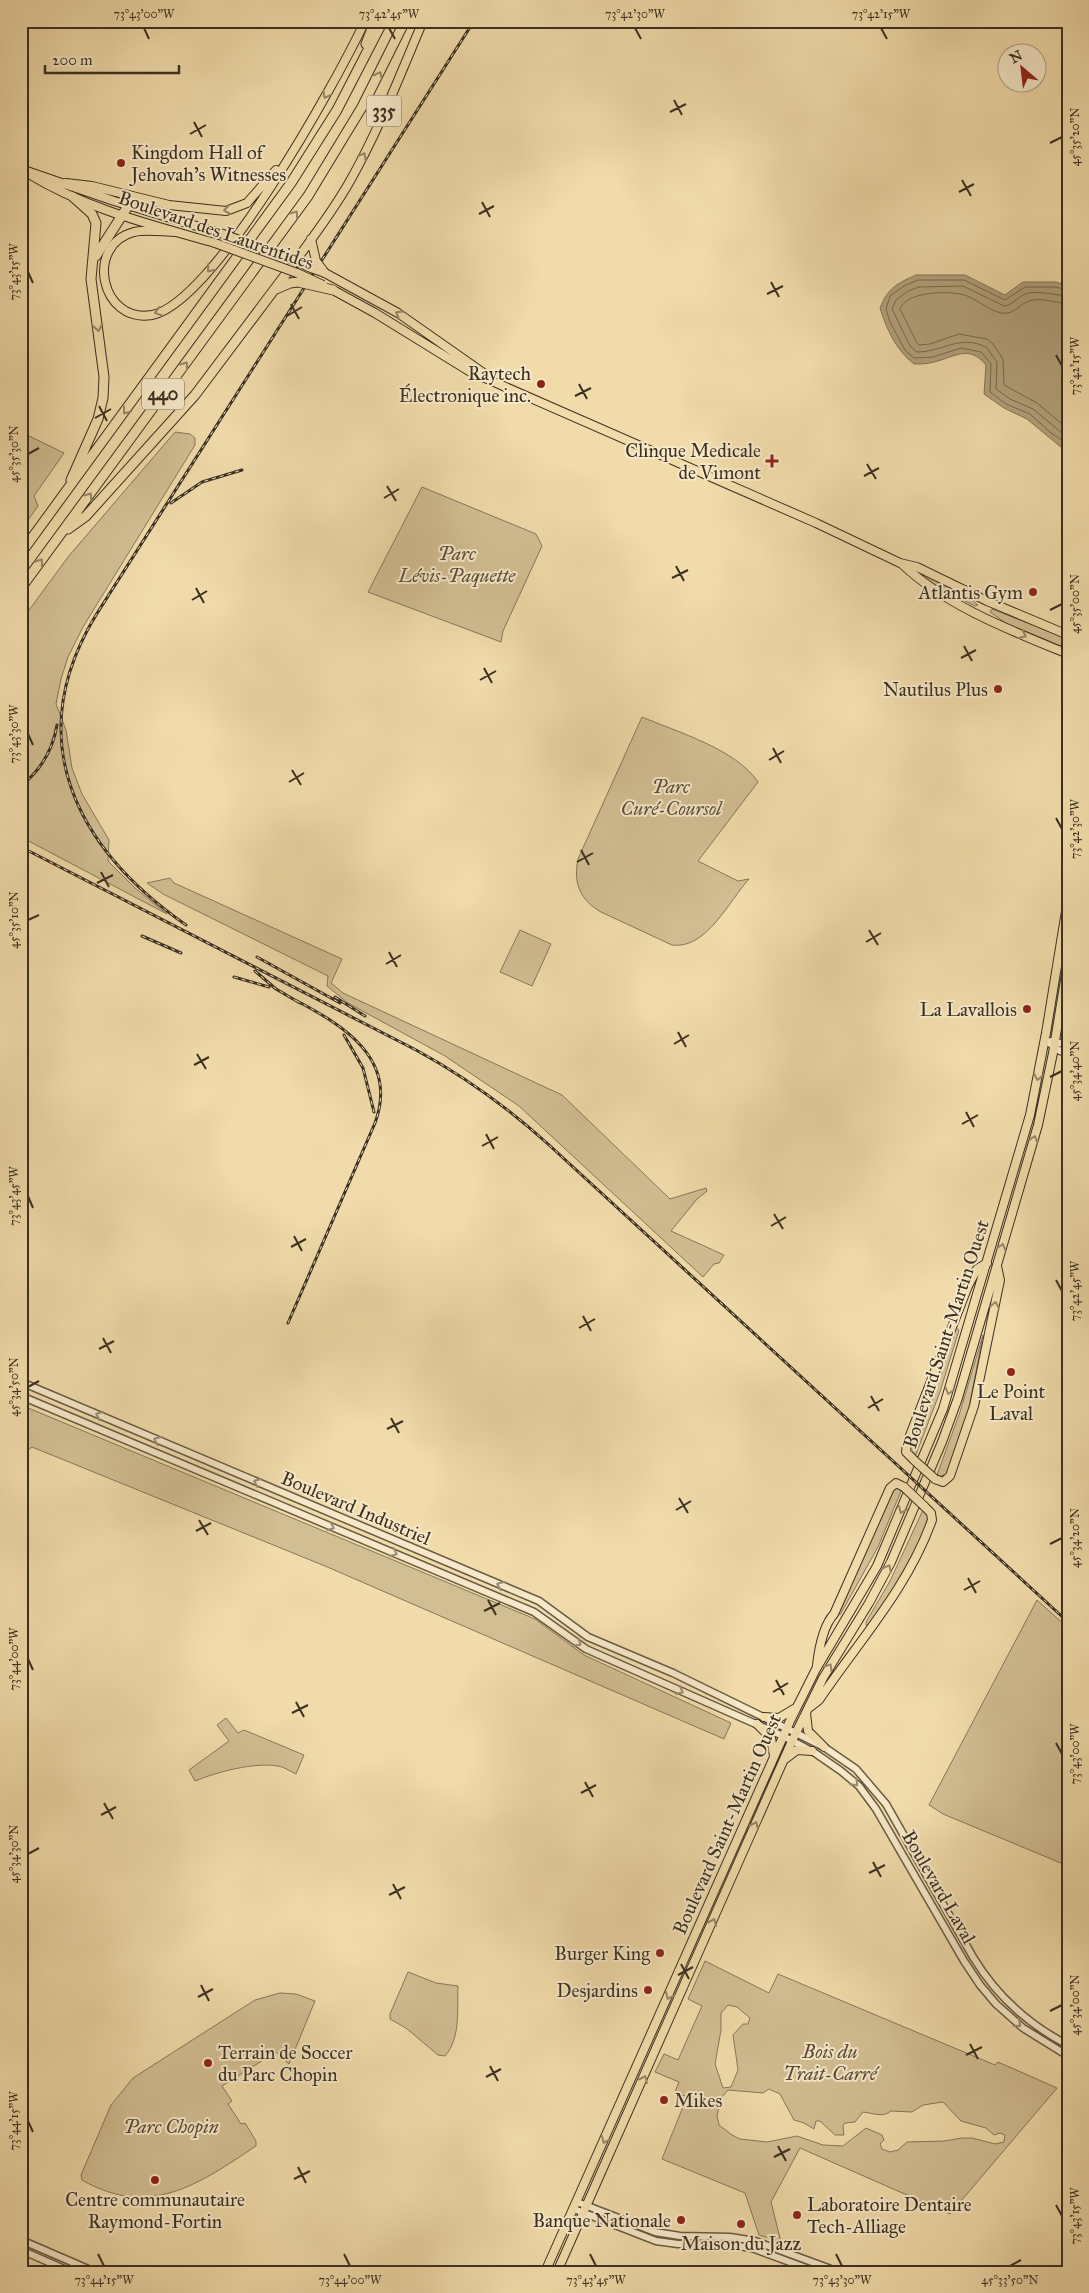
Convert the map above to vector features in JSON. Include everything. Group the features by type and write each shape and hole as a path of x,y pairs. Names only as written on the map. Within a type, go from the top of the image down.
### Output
{"highway":[{"path":"346,93 375,21"},
{"name":"440","path":"21,553 273,210 313,150 346,93 383,21"},
{"name":"440","path":"21,588 312,190 365,102 405,21"},
{"path":"64,495 93,434 103,398 104,372 91,279 96,223 92,214 73,197"},
{"path":"93,261 102,244 128,206"},
{"path":"60,536 86,516 180,413 274,291 283,282 289,270"},
{"path":"283,282 298,282 333,290"}],"main road":[{"path":"176,232 134,232 119,240 110,250 104,266 104,283 111,298 122,308 137,314 151,315 170,308 188,294 208,271 259,203 295,148 365,21"},
{"name":"335","path":"311,239 340,198 366,151 423,21"},
{"path":"66,183 92,186 169,204 226,212 237,209 250,200 295,148"},
{"name":"Boulevard des Laurentides","path":"21,169 128,206 223,234 325,273 405,318 502,386"},
{"name":"Boulevard des Laurentides","path":"21,169 50,187 122,216 215,243 289,270 333,290 384,318 466,370 816,523 900,563 917,567 987,601 1068,635"},
{"path":"289,270 311,239"},
{"path":"311,239 314,257 325,273"},
{"name":"Boulevard des Laurentides","path":"900,563 915,576 980,615 1068,654"},
{"name":"Boulevard Saint-Martin Ouest","path":"545,2272 796,1708 816,1669 885,1550 936,1430 1030,1115 1045,1040 1068,900"},
{"name":"Boulevard Saint-Martin Ouest","path":"556,2272 806,1710 896,1551 942,1442 958,1398 1037,1130 1068,962"},
{"path":"987,1263 978,1269 972,1278 906,1448 907,1453 915,1461 941,1482 948,1479 962,1445 975,1401 1000,1280 997,1265"},
{"path":"816,1669 819,1650 830,1618 834,1614 890,1488 896,1483 904,1487 932,1516 929,1529 898,1588 819,1700 806,1710 808,1730 824,1746"},
{"path":"834,1614 837,1619 846,1620"},
{"path":"856,1623 866,1628 870,1627"},
{"path":"764,1717 780,1718 796,1708"},
{"path":"757,1724 771,1738 774,1757"},
{"path":"784,1760 797,1750 812,1751"}],"street":[{"path":"1045,1040 1068,1053"},
{"path":"1054,1045 1068,1045"},
{"name":"Boulevard Industriel","path":"21,1382 540,1601 588,1637 764,1717 785,1732"},
{"name":"Boulevard Industriel","path":"21,1396 534,1612 583,1647 696,1698 757,1724 785,1732 796,1732"},
{"path":"661,1681 671,1680 672,1674"},
{"name":"Boulevard Laval","path":"785,1732 792,1741 812,1751 845,1774 870,1800 964,1961 990,1997 1028,2032 1068,2056"},
{"name":"Boulevard Laval","path":"796,1732 824,1746 859,1772 882,1798 973,1957 991,1982 1024,2016 1049,2035 1068,2045"},
{"path":"576,2205 659,2241 678,2244 718,2244 752,2248 817,2272"},
{"path":"585,2209 664,2234 730,2237 764,2243 839,2272"},
{"path":"21,2240 95,2272"},
{"path":"21,2250 71,2272"}],"green space":[{"path":"21,432 64,453 34,496 38,506 21,530"},
{"path":"175,432 190,434 195,438 195,445 83,627 68,657 56,704 66,730 72,768 82,794 109,840 108,861 135,888 167,914 21,837 21,621 68,557"},
{"name":"Parc Lévis-Paquette","path":"422,487 536,534 542,546 503,631 501,642 368,592"},
{"path":"918,570 962,592 978,605 975,606 943,590 917,572"},
{"path":"992,609 1068,639 1068,649 1007,624 990,612"},
{"name":"Parc Curé-Coursol","path":"642,717 688,735 721,751 748,770 758,782 698,861 738,881 749,879 716,922 696,940 684,945 672,945 601,912 583,896 578,883 578,859"},
{"path":"170,878 174,883 342,959 331,983 343,993 562,1095 670,1199 706,1188 707,1191 697,1199 671,1231 724,1255 719,1263 714,1264 703,1277 519,1106 445,1056 348,1003 327,986 328,976 163,894 147,883"},
{"path":"520,930 551,944 532,986 500,972"},
{"path":"956,1328 959,1330 940,1392 915,1457 909,1451"},
{"path":"983,1335 968,1413 948,1473 939,1477 937,1475 960,1412"},
{"path":"21,1405 535,1619 584,1655 731,1723 724,1739 325,1566 32,1447 21,1456"},
{"path":"897,1488 901,1491 878,1547 840,1615 837,1611 891,1490"},
{"path":"923,1510 928,1514 927,1525 922,1539 885,1603 869,1625 866,1625 890,1581"},
{"path":"1037,1600 1068,1628 1068,1866 943,1814 929,1805"},
{"path":"226,1718 238,1733 244,1730 304,1755 296,1774 280,1767 258,1765 225,1771 195,1781 189,1770 229,1741 217,1725"},
{"name":"Bois du Trait-Carré","path":"705,1961 769,1993 778,1974 995,2065 998,2062 1057,2088 950,2214 800,2148 771,2202 781,2242 759,2235 745,2193 662,2159 687,2097 675,2092 679,2082 655,2072 664,2054 678,2060 702,2006 688,1999","holes":["728,2005 737,2007 750,2018 748,2024 743,2024 733,2035 738,2070 731,2087 723,2088 715,2064 721,2030 721,2013","769,2089 780,2094 794,2120 814,2129 816,2121 820,2121 835,2135 844,2135 843,2126 845,2123 855,2122 863,2112 881,2115 891,2111 912,2112 923,2105 943,2102 961,2121 986,2128 994,2135 1000,2133 1005,2135 1004,2142 995,2144 972,2138 907,2142 898,2150 890,2152 882,2149 880,2144 884,2140 882,2135 866,2128 843,2146 823,2145 797,2136 767,2142 740,2139 719,2125 717,2116 721,2098 728,2090 763,2093"]},
{"path":"408,1972 436,1983 458,1986 456,2032 454,2041 445,2056 438,2055 406,2028 390,2019 390,2014"},
{"name":"Parc Chopin","path":"280,1993 296,1994 315,2001 289,2064 276,2052 222,2086 232,2101 228,2104 241,2124 245,2123 256,2141 256,2146 214,2173 194,2184 173,2192 152,2196 130,2196 107,2191 82,2180 81,2175 111,2105 133,2078 255,2000"}],"water":[{"path":"916,275 965,275 1005,295 1023,282 1056,282 1068,286 1068,449 1062,448 1027,419 1004,408 984,394 986,365 974,355 955,355 932,363 914,364 902,352 889,332 880,308 886,296 894,287"}],"railway":[{"path":"186,925 147,895 115,862 89,826 71,788 62,748 63,705 74,661 96,615 474,21"},
{"path":"171,503 202,482 242,470"},
{"path":"21,786 45,759 57,725"},
{"path":"21,847 416,1050 451,1070 501,1105 548,1144 1068,1622"},
{"path":"142,936 181,953"},
{"path":"257,957 340,1003"},
{"path":"255,971 276,989 300,1003"},
{"path":"234,977 269,987"},
{"path":"335,997 365,1016"},
{"path":"288,1323 375,1123 380,1100 379,1080 373,1063 362,1047 348,1033 331,1021 295,1000"},
{"path":"344,1035 363,1068 374,1112"}],"place":[{"name":"Kingdom Hall of Jehovah's Witnesses","path":"121,163"},
{"name":"Raytech Électronique inc.","path":"541,384"},
{"name":"Clinque Medicale de Vimont","path":"772,461"},
{"name":"Atlantis Gym","path":"1033,592"},
{"name":"Nautilus Plus","path":"998,689"},
{"name":"La Lavallois","path":"1027,1009"},
{"name":"Le Point Laval","path":"1011,1372"},
{"name":"Burger King","path":"660,1953"},
{"name":"Desjardins","path":"648,1990"},
{"name":"Terrain de Soccer du Parc Chopin","path":"208,2063"},
{"name":"Mikes","path":"664,2100"},
{"name":"Centre communautaire Raymond-Fortin","path":"155,2180"},
{"name":"Laboratoire Dentaire Tech-Alliage","path":"797,2215"},
{"name":"Banque Nationale","path":"681,2220"},
{"name":"Maison du Jazz","path":"741,2224"}]}
